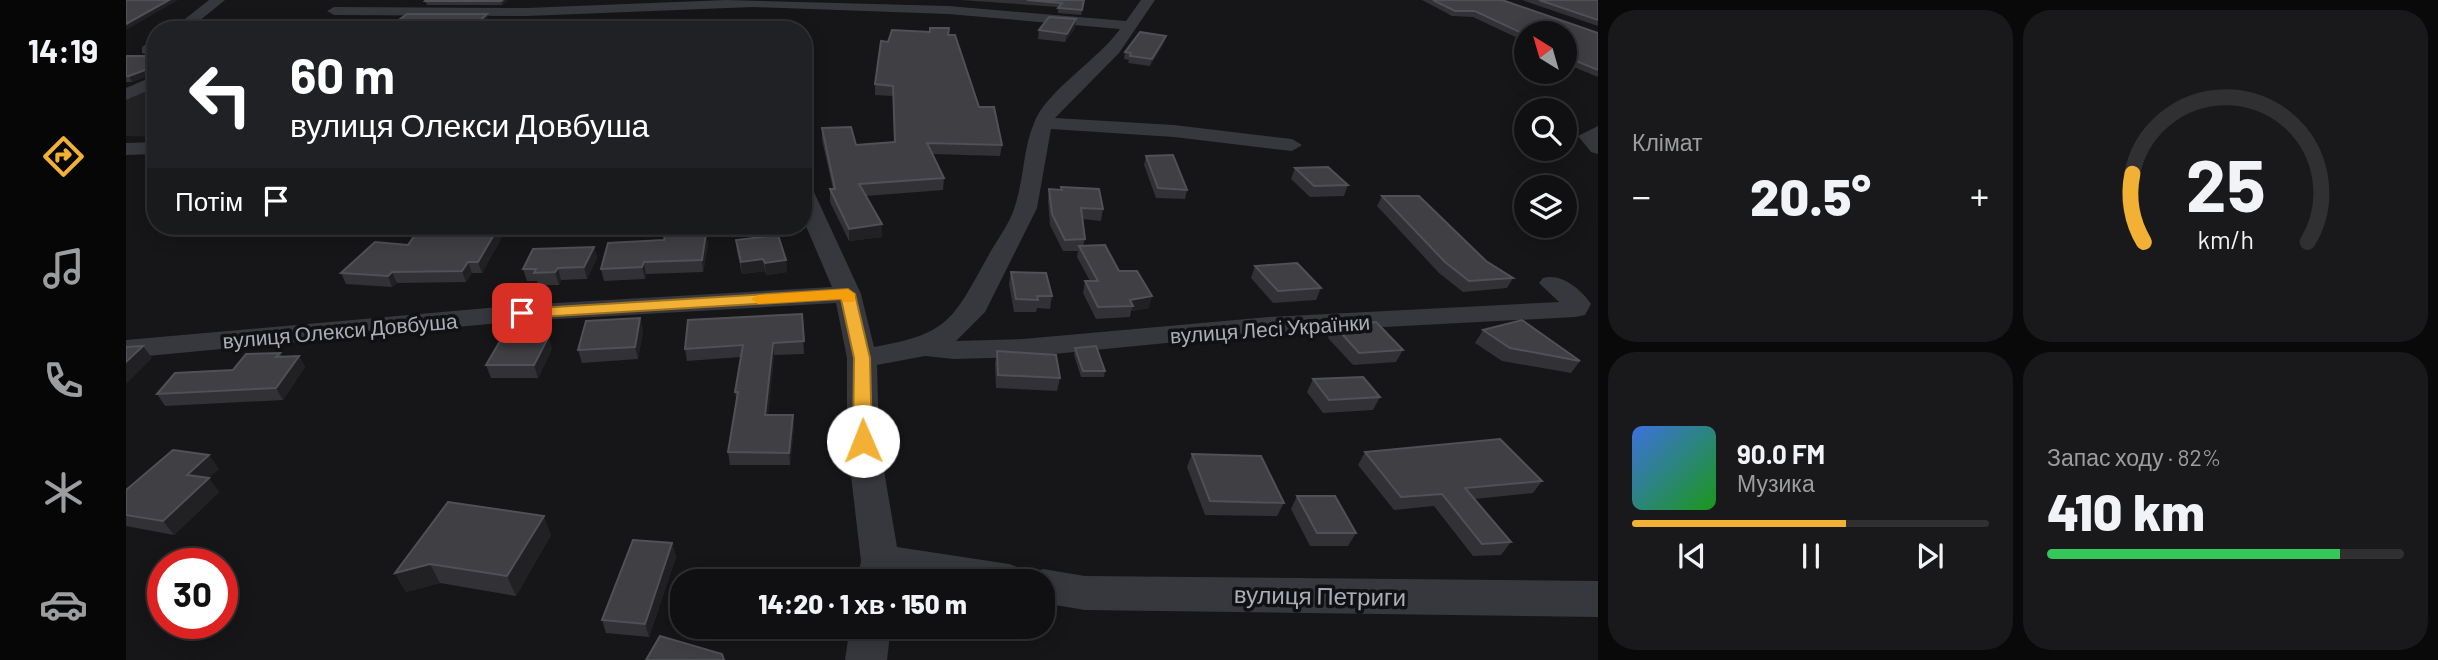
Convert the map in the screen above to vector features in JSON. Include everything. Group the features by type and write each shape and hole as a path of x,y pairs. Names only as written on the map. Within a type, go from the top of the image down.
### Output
{"street":[{"path":"190,21 218,0"},
{"name":"вулиця Лесі Українки","path":"925,347 952,331 971,312 1026,208 1043,123 1058,99 1113,50 1148,0"},
{"path":"329,6 527,12 743,3 951,5 1129,26"},
{"path":"126,95 147,84"},
{"path":"1043,123 1174,131 1292,145"},
{"path":"1598,132 1588,136 1598,148"},
{"path":"126,149 147,148"},
{"path":"812,212 848,294 862,358 863,441 878,569"},
{"name":"вулиця Лесі Українки","path":"862,358 925,347 954,350 1023,348 1269,325 1575,309 1578,304 1572,296 1552,283"},
{"name":"вулиця Олекси Довбуша","path":"126,349 522,313 848,294"},
{"name":"вулиця Петриги","path":"1055,588 1085,593 1598,599"},
{"path":"866,660 869,639"}],"shaded area":[{"path":"147,90 147,137 126,136 126,100"}],"building":[{"path":"126,0 169,0 126,24"},
{"path":"426,0 503,0 425,1"},
{"path":"1027,0 1084,0 1082,10 1058,8 1062,3"},
{"path":"1433,0 1502,0 1563,21 1514,21 1514,29 1475,11 1455,11"},
{"path":"1539,0 1598,0 1598,20"},
{"path":"407,14 487,14 480,21 397,21"},
{"path":"1049,17 1076,19 1067,34 1039,30"},
{"path":"1577,26 1598,33 1598,70 1577,61"},
{"path":"930,28 949,28 948,35 955,35 979,107 994,107 1002,145 927,143 944,178 859,184 882,224 849,229 830,189 835,189 822,128 851,127 856,145 895,142 893,86 875,84 881,41 888,42 892,30 930,32"},
{"path":"1140,32 1166,36 1152,59 1130,56 1131,53 1125,52"},
{"path":"126,56 147,56 147,69 126,76"},
{"path":"1173,155 1187,190 1158,188 1146,156"},
{"path":"1328,167 1348,185 1314,186 1295,168"},
{"path":"1061,187 1099,189 1103,209 1081,208 1085,239 1065,240 1052,214 1049,189 1062,190"},
{"path":"1382,196 1419,196 1486,261 1513,278 1469,281 1445,262"},
{"path":"415,235 494,235 478,262 468,262 462,271 392,272 388,276 341,273 375,242 408,245"},
{"path":"665,235 706,235 702,260 644,262 642,267 601,269 608,243 664,240"},
{"path":"778,235 786,260 741,262 736,240"},
{"path":"1105,245 1119,271 1137,271 1152,296 1130,300 1133,306 1098,307 1085,281 1098,281 1079,246"},
{"path":"594,247 584,267 558,268 555,272 534,273 536,269 523,269 533,249"},
{"path":"1297,263 1321,288 1278,291 1255,266"},
{"path":"1011,272 1046,273 1052,296 1037,296 1038,300 1016,299"},
{"path":"802,314 804,341 773,343 765,415 793,415 789,453 728,452 743,345 685,349 688,320"},
{"path":"640,318 635,347 578,350 586,321"},
{"path":"1522,320 1580,361 1510,348 1483,330"},
{"path":"1376,322 1403,350 1359,353 1334,325"},
{"path":"503,336 549,336 534,365 486,365"},
{"path":"143,346 126,362 126,347"},
{"path":"1096,346 1105,371 1083,371 1075,348"},
{"path":"997,351 1056,355 1060,378 998,375"},
{"path":"280,353 276,357 299,356 276,388 157,394 175,373 233,370 246,354"},
{"path":"1363,377 1380,397 1329,400 1313,379"},
{"path":"1500,439 1542,481 1465,488 1511,542 1482,544 1442,494 1401,497 1365,452"},
{"path":"173,450 209,455 187,475 209,478 163,521 126,515 126,490"},
{"path":"1192,454 1261,456 1284,503 1210,501"},
{"path":"1297,496 1335,496 1356,533 1317,533"},
{"path":"448,502 544,516 507,576 430,564 395,573"},
{"path":"633,540 672,543 645,624 602,620"},
{"path":"660,636 722,654 724,660 646,660"}],"slow traffic":[{"path":"758,299 848,294 849,299"}],"route":[{"path":"522,313 848,294 862,358 863,441"}]}
